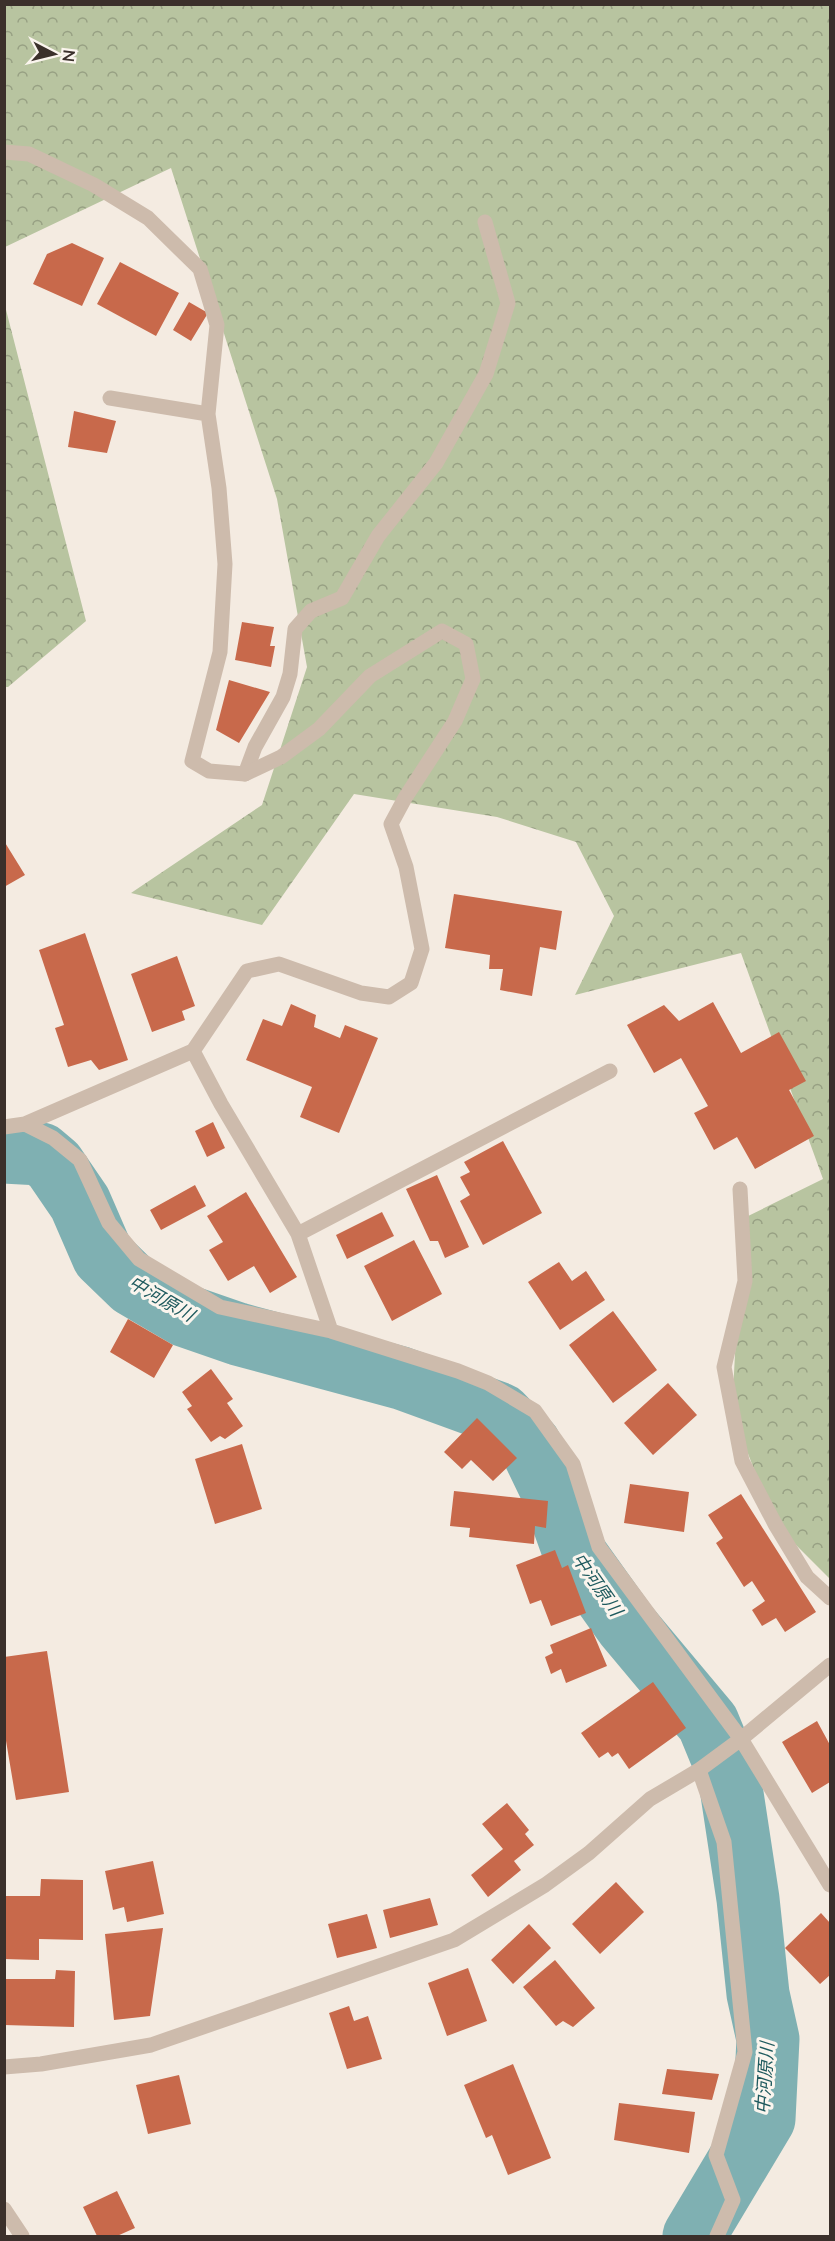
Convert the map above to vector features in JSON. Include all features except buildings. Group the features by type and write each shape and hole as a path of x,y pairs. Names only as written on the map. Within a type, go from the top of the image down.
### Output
{"street":[{"path":"4,152 28,154 94,185 147,218 201,269 217,325 208,414 219,488 225,564 220,652 192,761 209,771 244,774 281,757 319,729 370,676 442,631 466,644 473,679 455,721 405,798 391,824 406,867 422,949 411,983 389,997 361,993 279,964 246,971 193,1051 25,1124 4,1127"},
{"path":"244,774 255,747 283,697 290,674 295,629 311,611 342,598 378,536 436,463 486,374 508,303 485,222"},
{"path":"110,398 208,414"},
{"path":"193,1051 221,1104 298,1234 332,1331"},
{"path":"298,1234 610,1071"},
{"path":"25,1124 53,1138 81,1160 109,1223 139,1259 219,1307 332,1331 458,1371 488,1383 535,1411 573,1464 599,1547 741,1739 831,1885"},
{"path":"740,1189 745,1281 724,1367 742,1461 807,1577 831,1598"},
{"path":"4,2067 41,2064 151,2045 454,1940 545,1885 589,1853 651,1798 699,1770 741,1739 831,1665"},
{"path":"699,1770 724,1842 745,2052 716,2155 733,2200 717,2236"},
{"path":"4,2209 22,2236"}],"green space":[{"path":"5,5 830,5 830,1579 775,1524 732,1412 742,1219 823,1179 741,953 575,995 614,916 576,842 497,817 354,794 262,925 131,893 262,805 307,667 277,499 171,168 5,247"},
{"path":"4,302 86,621 8,687 4,687"}],"waterway":[{"name":"中河原川","path":"4,1152 41,1154 54,1165 80,1203 103,1256 133,1285 186,1316 238,1334 401,1378 500,1414 530,1445 553,1493 574,1552 626,1625 708,1723 729,1774 748,1899 758,1994 768,2039 764,2119 694,2236"}]}
